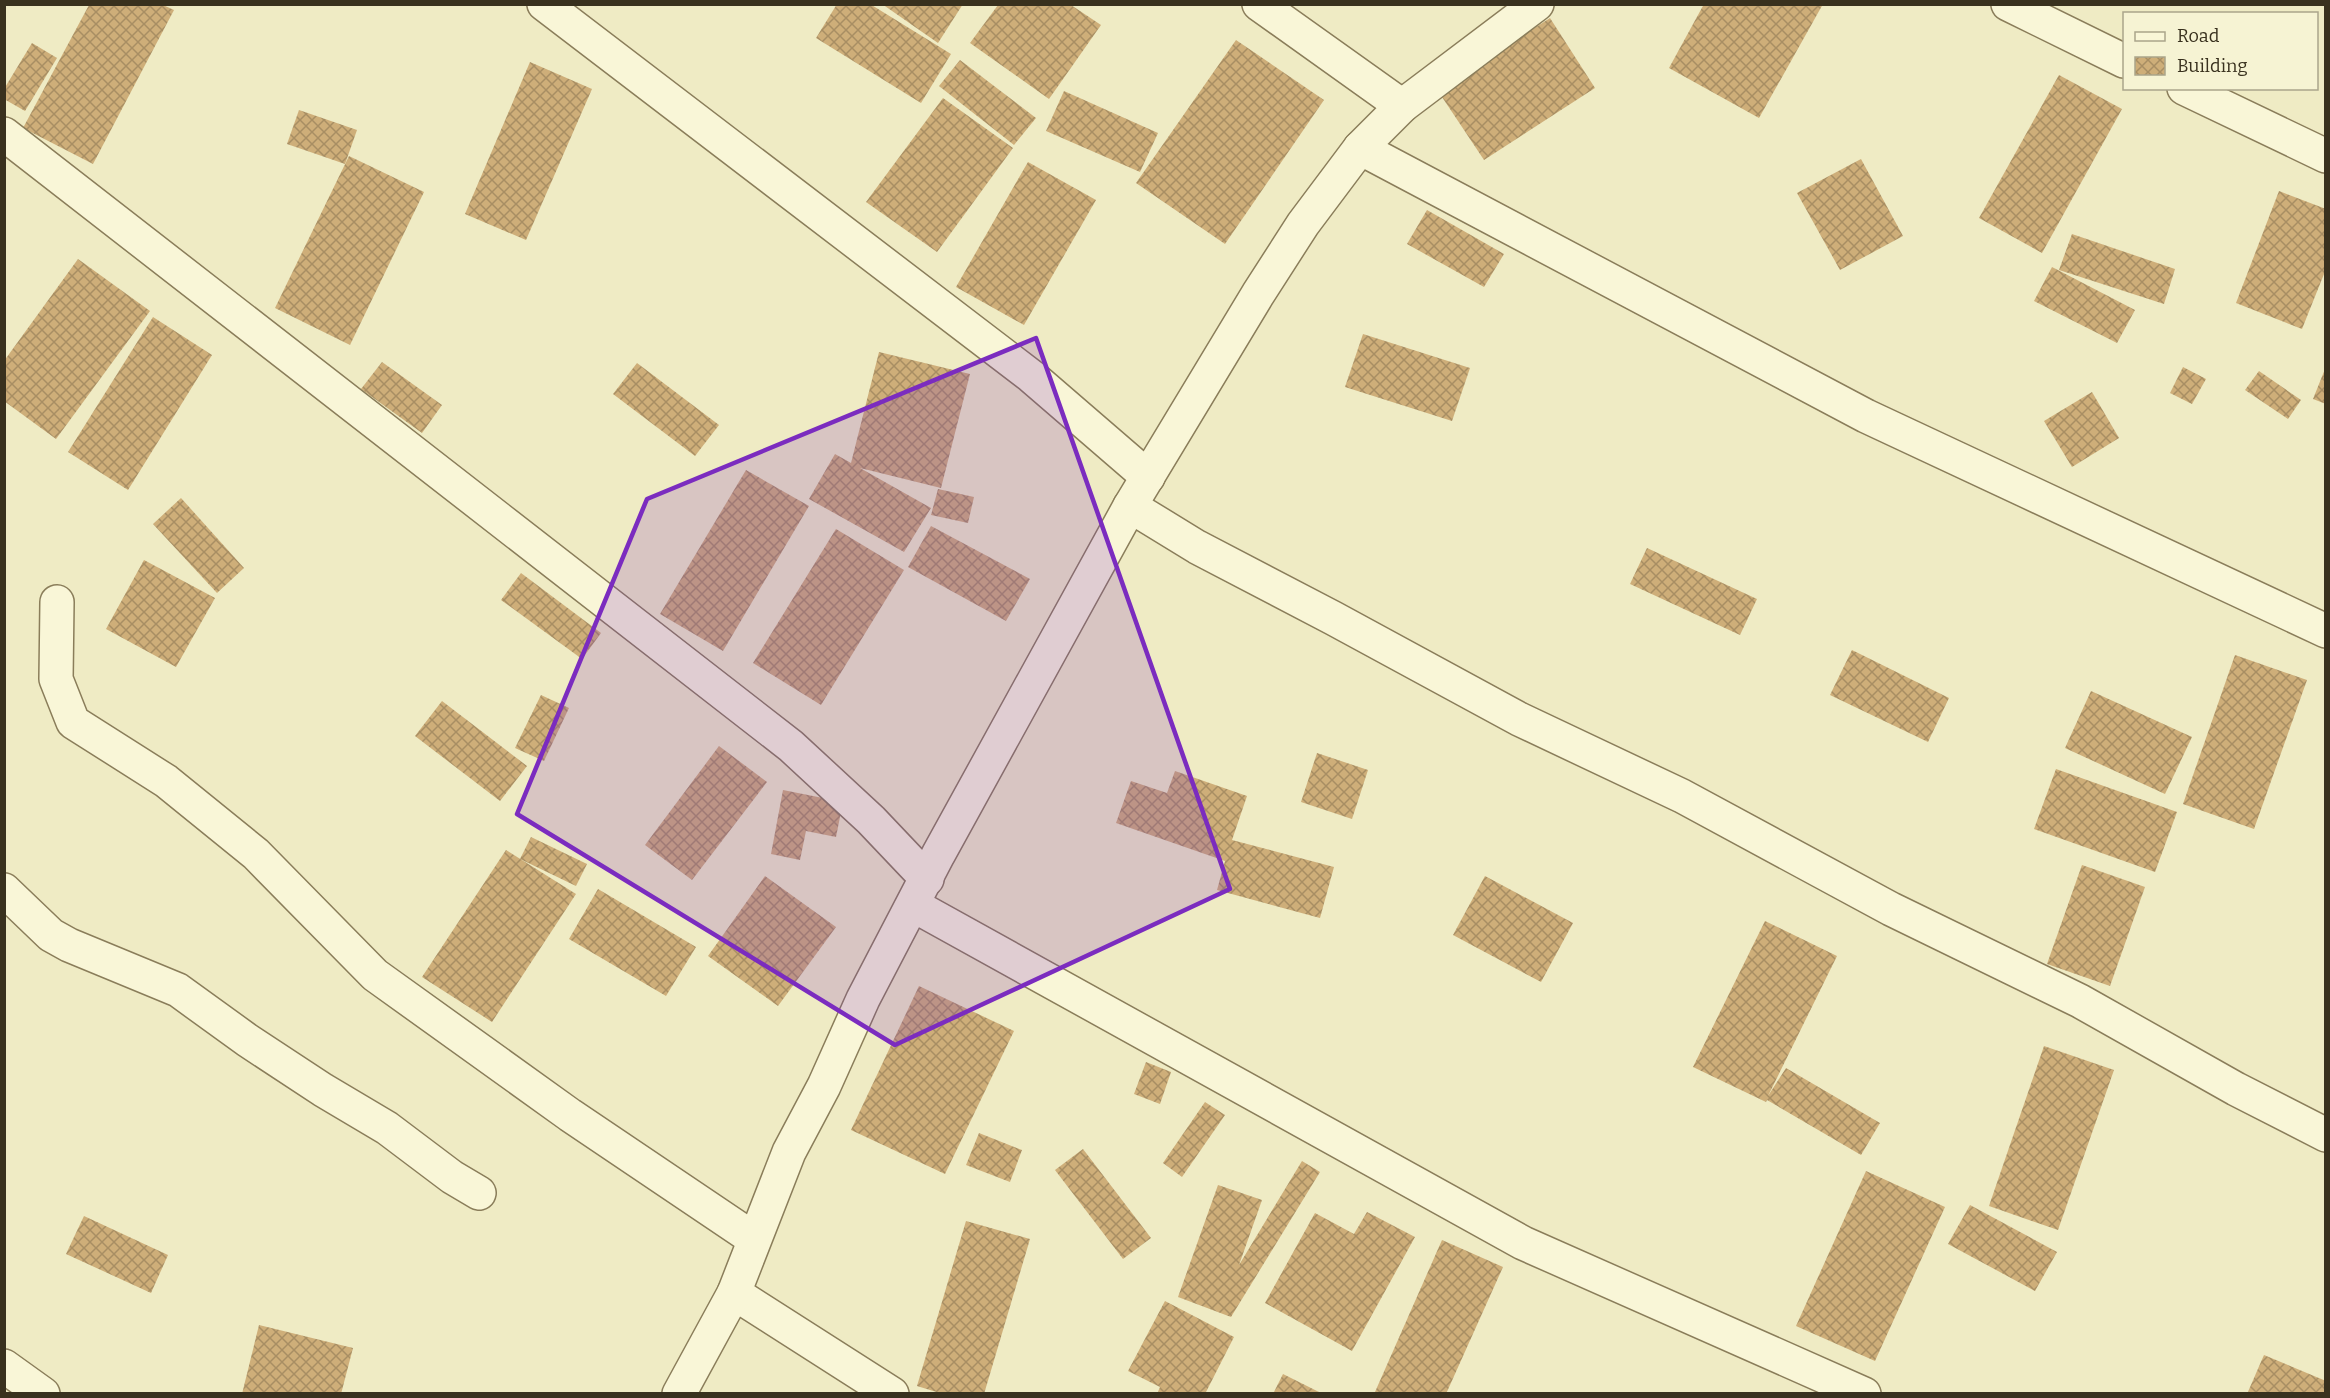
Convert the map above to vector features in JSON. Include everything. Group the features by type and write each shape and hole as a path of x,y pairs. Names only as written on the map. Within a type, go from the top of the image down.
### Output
{"street":[{"path":"544,4 1031,376 1148,477"},
{"path":"1259,4 1402,106"},
{"path":"679,1394 734,1293 789,1152 824,1086 863,999 1042,661 1130,506 1303,224 1360,148 1402,106 1537,4"},
{"path":"2008,4 2123,61"},
{"path":"2188,90 2325,156"},
{"path":"4,134 791,747 871,820 920,892 1523,1243 1864,1394"},
{"path":"1360,148 1866,416 2325,631"},
{"path":"1130,506 1197,547 1333,618 1519,720 1682,796 1891,909 2080,1001 2236,1089 2325,1135"},
{"path":"57,602 56,679 73,722 166,781 256,854 375,975 570,1115 754,1239"},
{"path":"4,890 51,935 69,945 178,990 247,1040 323,1090 387,1128 452,1177 479,1193"},
{"path":"734,1293 892,1394"},
{"path":"4,1366 43,1394"}],"highlighted area":[{"path":"1036,338 1230,889 895,1045 517,814 647,499"}],"building":[{"path":"837,4 870,4 951,54 921,103 816,38"},
{"path":"882,4 963,4 938,43"},
{"path":"1704,4 1823,4 1759,118 1669,68"},
{"path":"89,5 163,5 174,10 93,164 23,128"},
{"path":"998,5 1071,5 1101,25 1049,99 970,43"},
{"path":"1550,18 1595,88 1484,160 1438,91"},
{"path":"1236,40 1324,100 1225,244 1136,183"},
{"path":"32,43 57,58 25,111 4,99 4,89"},
{"path":"960,60 1036,118 1014,145 939,86"},
{"path":"530,62 592,89 526,240 465,214"},
{"path":"2059,75 2122,109 2042,253 1979,218"},
{"path":"1064,91 1158,133 1140,172 1046,131"},
{"path":"943,98 1013,148 937,252 866,202"},
{"path":"299,110 357,130 345,164 287,144"},
{"path":"349,156 424,192 350,345 275,308"},
{"path":"1861,159 1903,236 1840,270 1797,193"},
{"path":"1028,162 1096,200 1024,325 956,287"},
{"path":"2279,191 2326,209 2326,269 2302,329 2236,303"},
{"path":"1427,210 1504,254 1484,287 1407,244"},
{"path":"2072,234 2175,269 2164,304 2059,270"},
{"path":"78,259 150,311 56,439 4,401 4,361"},
{"path":"2052,267 2135,310 2117,343 2034,301"},
{"path":"153,317 212,355 128,490 68,452"},
{"path":"1363,334 1470,368 1452,421 1345,387"},
{"path":"879,352 970,374 941,488 860,468 931,508 904,552 809,499 835,454 851,463"},
{"path":"382,362 442,405 422,433 361,389"},
{"path":"637,363 719,425 695,456 613,394"},
{"path":"2183,367 2206,379 2192,404 2170,393"},
{"path":"2326,369 2326,404 2313,399"},
{"path":"2259,371 2301,400 2288,419 2245,390"},
{"path":"2092,392 2119,438 2072,467 2044,421"},
{"path":"746,470 809,506 723,651 660,614"},
{"path":"938,489 974,497 968,523 931,515"},
{"path":"181,498 244,568 217,593 153,524"},
{"path":"931,526 1030,579 1006,621 908,567"},
{"path":"836,529 904,570 821,705 753,663"},
{"path":"1647,548 1757,599 1740,635 1630,584"},
{"path":"144,560 215,598 176,667 106,629"},
{"path":"521,573 601,633 582,659 501,600"},
{"path":"1852,650 1949,698 1928,742 1830,695"},
{"path":"2235,655 2307,680 2254,829 2183,804"},
{"path":"2091,691 2192,737 2165,794 2065,748"},
{"path":"541,695 569,708 544,761 515,748"},
{"path":"442,701 527,766 500,801 415,736"},
{"path":"719,746 767,782 692,880 645,845"},
{"path":"1317,753 1368,770 1352,819 1301,802"},
{"path":"2056,769 2177,812 2155,872 2034,829"},
{"path":"1175,771 1247,796 1232,840 1334,867 1320,918 1217,890 1225,861 1116,823 1131,781 1167,793"},
{"path":"783,790 843,802 836,837 806,831 800,860 771,854"},
{"path":"531,837 587,864 576,886 520,859"},
{"path":"506,850 576,894 492,1022 422,977"},
{"path":"2082,865 2145,887 2110,986 2047,964"},
{"path":"765,876 836,927 778,1006 708,956"},
{"path":"1485,876 1573,923 1541,982 1453,935"},
{"path":"598,889 696,947 666,996 569,939"},
{"path":"1765,921 1837,956 1768,1096 1786,1068 1880,1123 1861,1155 1767,1100 1766,1102 1693,1067"},
{"path":"919,986 1014,1031 945,1174 851,1130"},
{"path":"2044,1046 2114,1070 2058,1230 1989,1206"},
{"path":"1146,1062 1171,1072 1160,1104 1134,1094"},
{"path":"1205,1102 1225,1115 1182,1177 1163,1163"},
{"path":"979,1133 1022,1150 1010,1182 966,1165"},
{"path":"1083,1149 1151,1238 1123,1259 1055,1170"},
{"path":"1302,1161 1320,1172 1231,1317 1178,1297 1218,1185 1262,1200 1239,1265"},
{"path":"1866,1171 1945,1207 1875,1361 1796,1326"},
{"path":"1970,1205 2057,1252 2035,1291 1948,1244"},
{"path":"1367,1212 1415,1237 1352,1351 1265,1303 1315,1213 1354,1234"},
{"path":"84,1216 168,1255 151,1293 66,1254"},
{"path":"966,1221 1030,1239 984,1394 943,1394 917,1386"},
{"path":"1442,1240 1503,1267 1446,1394 1379,1394 1375,1392"},
{"path":"1165,1301 1234,1337 1205,1394 1157,1394 1160,1387 1128,1371"},
{"path":"259,1325 353,1348 341,1394 242,1394"},
{"path":"2264,1355 2326,1381 2326,1394 2247,1394"},
{"path":"1283,1374 1323,1394 1273,1394"}]}
